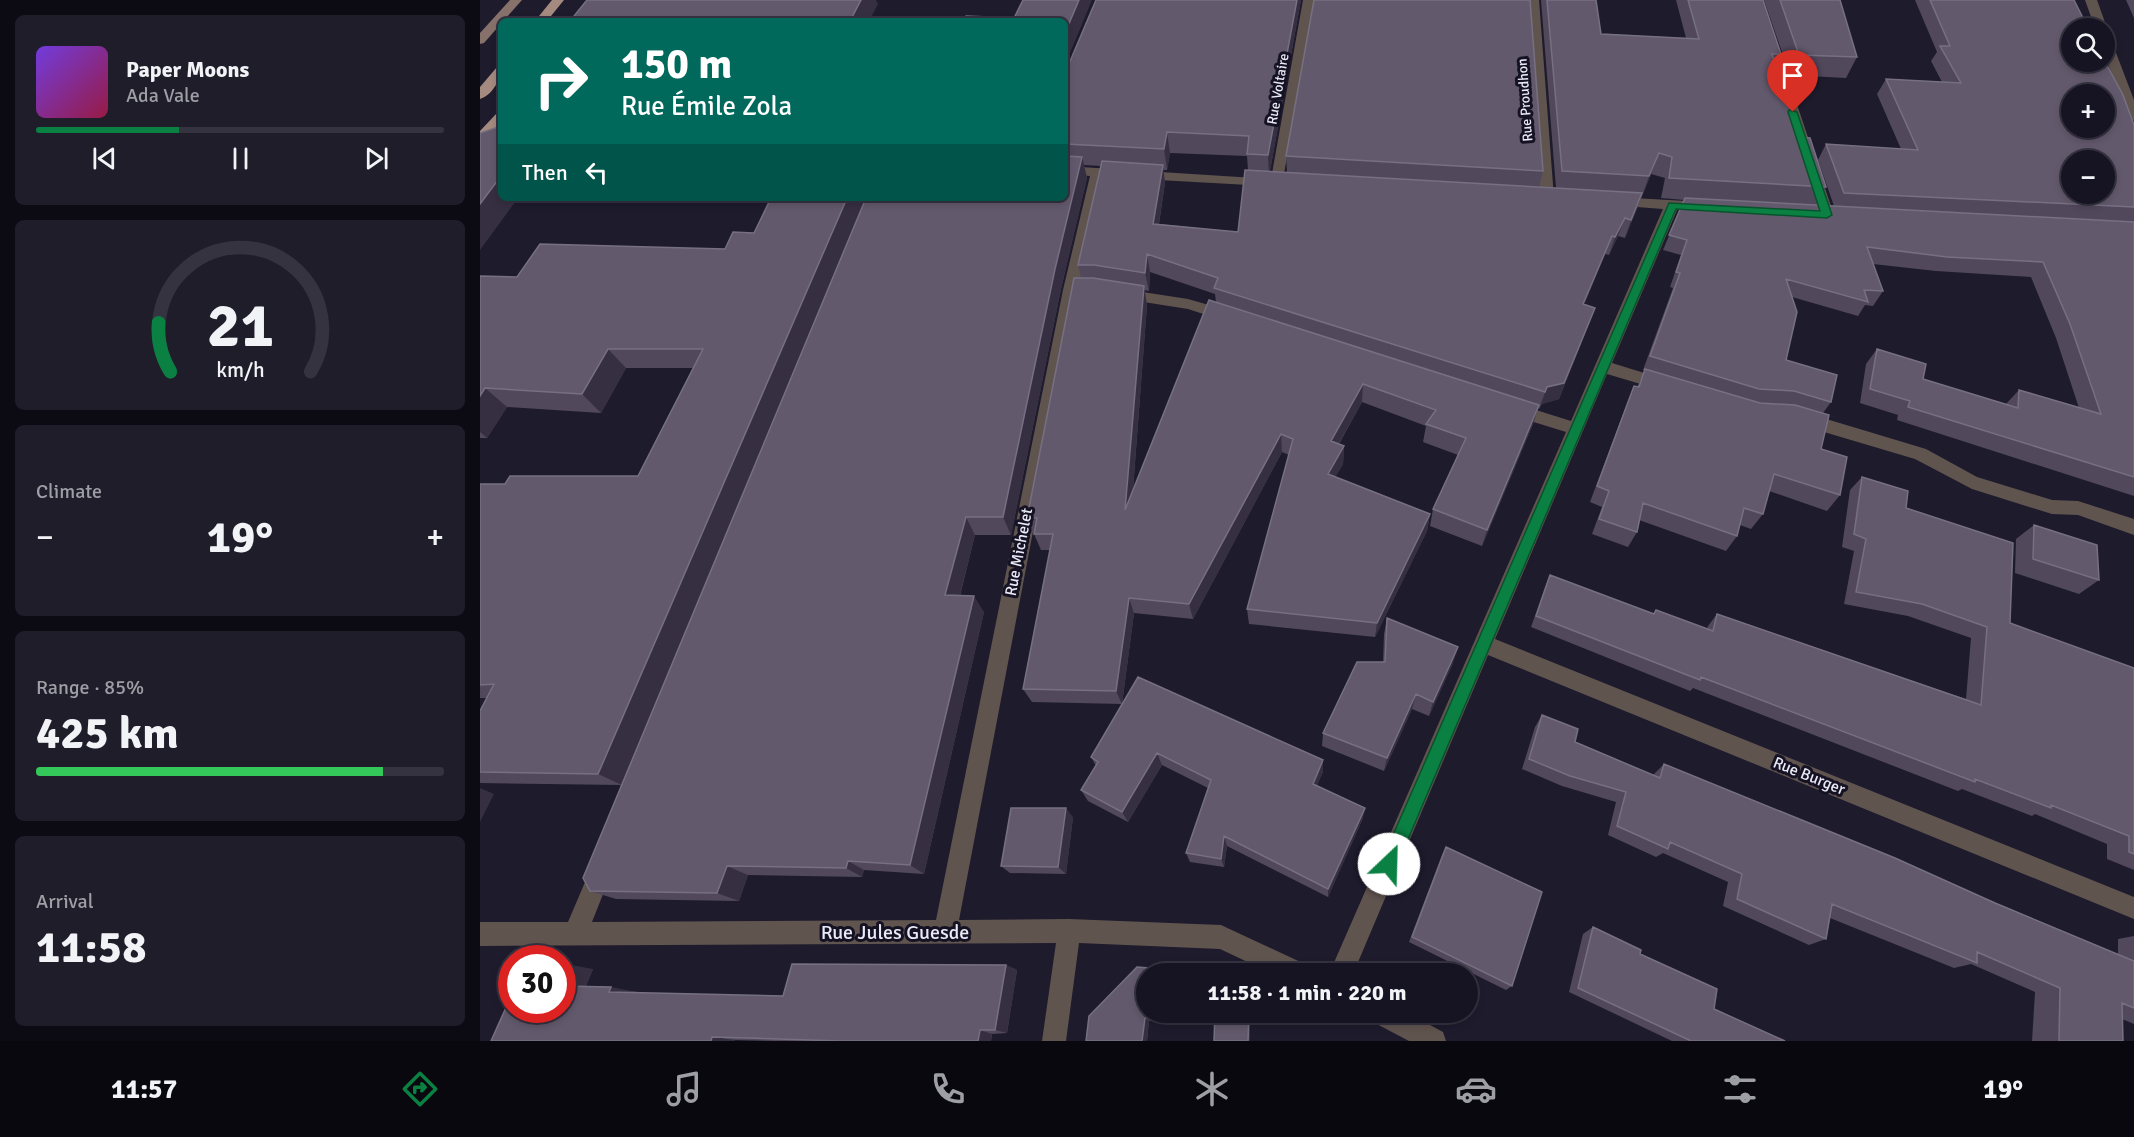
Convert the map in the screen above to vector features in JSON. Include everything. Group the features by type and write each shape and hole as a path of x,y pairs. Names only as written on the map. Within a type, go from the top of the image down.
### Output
{"main road":[{"path":"500,18 516,0"},
{"path":"543,18 558,0"},
{"path":"480,40 498,20"},
{"path":"480,95 498,74"},
{"path":"481,136 498,120"}],"street":[{"name":"Rue Voltaire","path":"1277,182 1309,0"},
{"name":"Rue Proudhon","path":"1533,0 1547,198"},
{"path":"1755,0 1827,215"},
{"path":"2091,0 2097,18"},
{"path":"2115,57 2134,117"},
{"path":"481,136 498,136"},
{"path":"1068,170 1295,183"},
{"name":"Rue Michelet","path":"945,932 1080,290 1098,172"},
{"path":"1604,201 1716,208"},
{"path":"1346,963 1672,205"},
{"path":"1109,291 1188,304 1245,322"},
{"path":"1602,366 1682,390"},
{"path":"1496,403 1576,429"},
{"path":"1784,413 1920,454 1972,482 2052,507 2078,508 2134,527"},
{"name":"Rue Burger","path":"1485,644 2134,908"},
{"path":"575,934 607,857"},
{"path":"1054,1041 1069,931"},
{"name":"Rue Jules Guesde","path":"480,934 1069,931 1221,937 1277,963"},
{"path":"1400,1023 1434,1041"}],"building":[{"path":"587,0 861,0 852,18 572,18"},
{"path":"1023,0 1079,0 1068,26 1068,18 1014,18"},
{"path":"1096,0 1297,0 1268,155 1247,154 1249,136 1167,132 1164,149 1068,144 1068,66"},
{"path":"1314,0 1530,0 1543,171 1286,156"},
{"path":"1547,0 1596,0 1601,34 1699,39 1688,0 1763,0 1781,54 1772,54 1801,137 1810,138 1826,187 1669,178 1672,157 1659,153 1649,176 1562,171"},
{"path":"1780,0 1840,0 1857,57 1799,55"},
{"path":"1930,0 2074,0 2083,18 2061,18 2061,72 2111,72 2123,95 2134,125 2134,207 2072,204 2115,204 2115,150 2061,150 2061,203 1844,193 1826,144 1918,150 1886,79 1961,83 1940,46 1950,46"},
{"path":"966,16 1014,18 965,18"},
{"path":"498,127 498,180 480,204 480,133"},
{"path":"1068,156 1082,157 1055,269 1003,517 966,517 945,595 974,596 910,865 848,861 846,868 727,866 717,893 590,891 583,878 865,201 1068,201"},
{"path":"1102,161 1163,165 1153,224 1238,232 1245,170 1642,193 1631,220 1625,218 1615,237 1612,236 1583,304 1595,308 1564,383 1547,387 1545,392 1214,288 1218,278 1147,254 1145,273 1094,265 1078,265"},
{"path":"1685,198 2134,222 2134,477 1908,407 1910,401 1870,389 1877,349 1926,364 1923,379 2018,408 2019,390 2101,414 2070,324 2043,262 1947,257 1867,247 1883,291 1864,290 1868,302 1786,279 1797,312 1786,360 1837,375 1831,402 1794,391 1759,389 1650,356 1680,273 1676,272 1687,240 1669,235"},
{"path":"770,201 846,201 598,774 480,772 480,711 494,684 480,685 480,484 505,484 510,476 638,476 703,349 608,349 582,394 485,388 480,396 480,276 517,277 540,244 725,249 733,232 754,233"},
{"path":"1074,278 1093,278 1144,286 1125,510 1209,300 1539,405 1487,530 1433,509 1466,438 1426,424 1436,410 1363,384 1331,441 1344,446 1328,474 1430,514 1377,623 1247,609 1293,439 1281,434 1189,604 1129,598 1116,691 1023,689 1053,534 1034,534 1037,518 1027,518"},
{"path":"1645,369 1760,403 1795,405 1829,415 1821,449 1847,457 1840,495 1774,474 1763,514 1744,508 1737,536 1643,503 1637,532 1599,519 1609,491 1597,486 1634,386 1639,387"},
{"path":"1862,477 1908,491 1906,508 2013,543 2010,623 2134,668 2134,854 2129,852 2129,836 2051,805 2051,808 1975,779 1975,782 1701,677 1700,680 1536,616 1550,575 1654,614 1656,610 1713,631 1717,614 1981,705 1987,627 1922,604 1856,592 1866,539 1854,534"},
{"path":"2034,525 2097,545 2099,580 2033,559"},
{"path":"1387,618 1458,647 1433,702 1416,694 1387,758 1323,733 1357,662 1385,662"},
{"path":"1138,677 1323,760 1313,784 1365,808 1328,889 1224,836 1221,859 1186,853 1211,780 1157,753 1122,812 1081,790 1098,762 1091,757"},
{"path":"1542,715 1578,729 1575,742 1660,778 1664,764 1895,858 2134,961 2134,1008 2122,1003 2123,1041 2059,1041 2060,988 1977,952 1977,963 1832,904 1826,939 1737,899 1742,874 1670,842 1668,849 1617,826 1626,792 1570,776 1529,759"},
{"path":"1011,808 1066,808 1058,867 1001,866"},
{"path":"1446,847 1542,892 1512,986 1478,969 1478,963 1465,963 1412,937"},
{"path":"1593,927 1641,950 1640,954 1717,989 1714,1009 1785,1041 1691,1041 1578,988"},
{"path":"792,964 1006,965 995,1030 980,1030 978,1041 841,1041 712,1037 711,1041 491,1041 499,1023 576,1023 576,986 611,987 609,992 783,996"},
{"path":"1136,968 1136,1023 1144,1023 1142,1041 1086,1041 1089,1016"},
{"path":"1215,1023 1249,1023 1248,1041 1214,1041"}],"route":[{"path":"1389,864 1672,205 1827,215 1793,112"}]}
